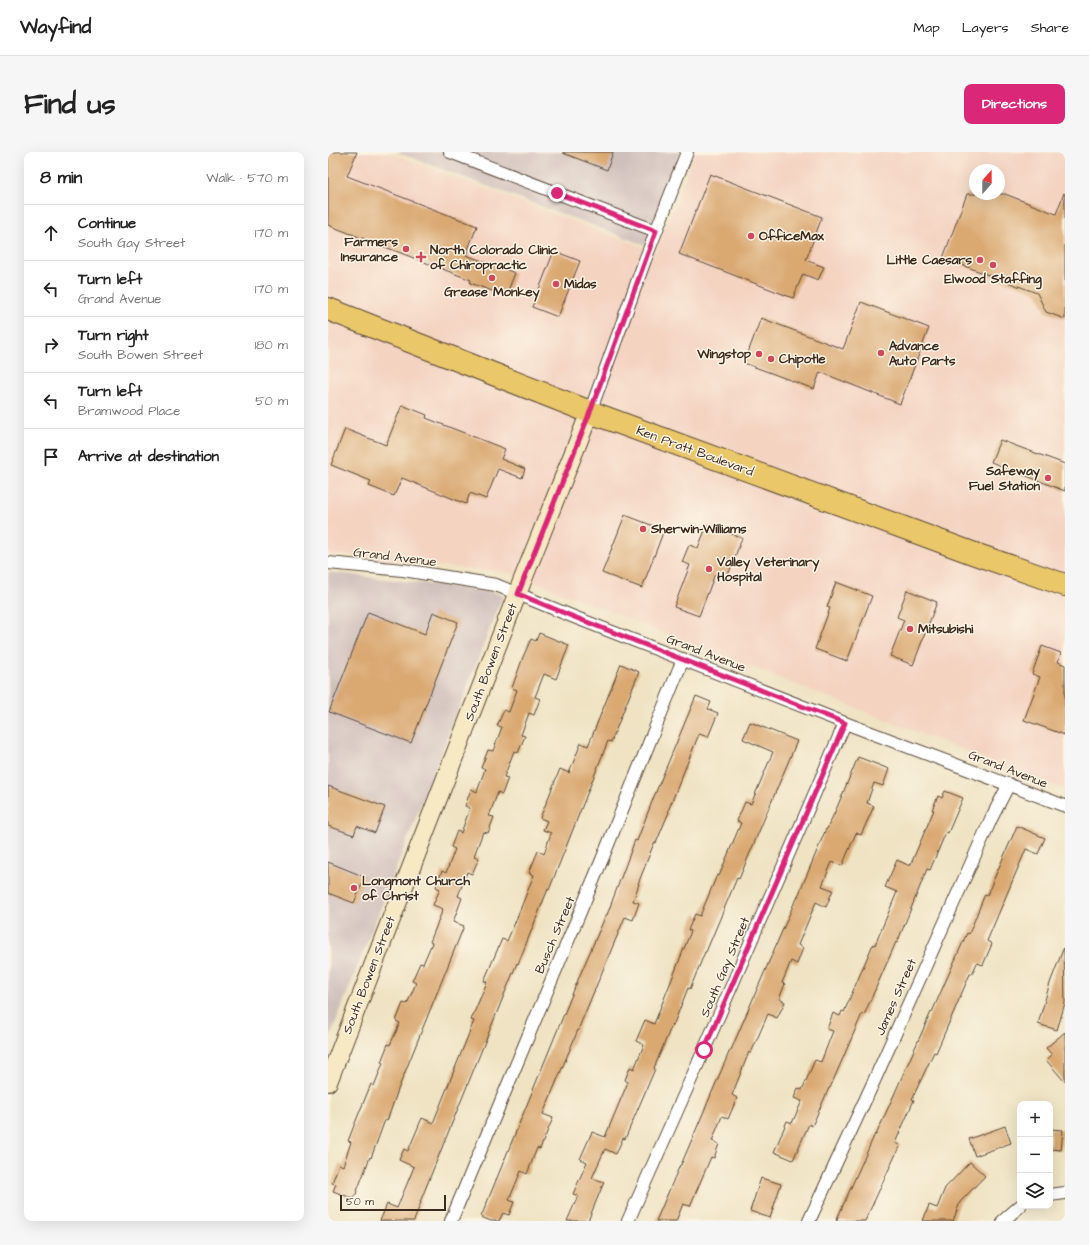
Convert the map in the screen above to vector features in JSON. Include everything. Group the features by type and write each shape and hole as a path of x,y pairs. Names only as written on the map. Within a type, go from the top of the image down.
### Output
{"highway":[{"name":"Ken Pratt Boulevard","path":"328,309 590,412 975,554 1065,585"}],"street":[{"path":"450,152 656,231"},
{"name":"South Bowen Street","path":"328,1082 590,412 656,231 687,152"},
{"name":"Grand Avenue","path":"328,562 403,570 496,585 845,723 1065,806"},
{"name":"Busch Street","path":"451,1221 603,857 683,659"},
{"name":"South Gay Street","path":"628,1221 704,1050 845,723"},
{"name":"James Street","path":"809,1221 877,1074 991,819 1009,784"},
{"path":"1053,1195 1065,1193"},
{"path":"1003,1221 1017,1209"}],"shaded area":[{"path":"328,152 387,152 656,252 695,152 1065,152 1065,790 512,573 328,554"},
{"path":"396,152 681,152 645,245"},
{"path":"328,572 493,592 503,595 328,1042"}],"building":[{"path":"328,152 357,152 347,176 477,226 466,255 515,273 506,296 470,283 471,280 328,225"},
{"path":"563,152 613,152 607,170"},
{"name":"OfficeMax","path":"710,174 822,217 806,260 824,267 818,280 803,274 793,298 679,254"},
{"path":"1064,193 1065,319 1046,312 1037,293 943,258 967,194 969,194 969,200 1005,200 1005,194 1056,214"},
{"name":"Midas","path":"554,251 580,261 558,317 532,307"},
{"path":"861,302 929,328 900,404 820,372 814,389 744,363 761,318 843,349"},
{"path":"402,405 427,415 426,418 505,449 501,459 525,469 522,478 498,469 486,499 470,493 466,504 402,478 394,496 369,486 371,481 331,465 345,429 386,445"},
{"name":"Safeway Fuel Station","path":"1000,440 1065,464 1065,491 991,462"},
{"path":"625,515 664,530 642,588 602,573"},
{"name":"Valley Veterinary Hospital","path":"707,525 742,538 727,578 715,574 699,616 674,607 690,565 682,562 689,545 698,548"},
{"path":"836,582 872,596 847,661 815,649 830,608 827,607"},
{"name":"Mitsubishi","path":"907,590 937,602 913,665 890,656 904,620 897,617"},
{"path":"368,612 425,634 433,612 458,622 411,743 329,712"},
{"path":"539,633 569,645 556,679 544,674 535,697 540,699 534,715 529,713 521,735 525,736 518,753 514,751 504,777 508,778 502,794 498,792 489,816 494,817 488,833 483,832 474,856 479,858 472,874 467,872 458,896 462,898 453,922 464,926 399,1087 387,1121 385,1120 354,1199 333,1191 336,1184 332,1183 339,1164 343,1166 351,1142 348,1141 355,1123 371,1084 374,1086 383,1063 381,1062 388,1044 390,1045 400,1023 396,1021 403,1003 407,1004 416,983 412,981 420,963 423,964 432,943 430,942 443,909 433,905 440,889 436,887 442,871 446,873 455,849 451,847 457,831 461,833 470,808 465,806 471,789 477,792 485,769 481,768 488,750 493,751 502,727 497,726 504,710 509,712 517,690 512,688 523,657 531,639 536,641"},
{"path":"1042,646 1061,653 1058,662 1065,665 1065,735 1024,720 1040,677 1032,674"},
{"path":"621,664 639,672 611,742 608,741 549,890 548,889 518,964 517,963 420,1202 414,1221 380,1221 387,1204 397,1208 414,1167 399,1160 404,1149 408,1151 422,1118 433,1123 474,1021 471,1020 487,982 484,981 502,939 507,941 514,925 534,875 529,873 538,851 544,854 551,833 543,830 547,821 540,818 560,769 569,773 581,743 588,746"},
{"path":"696,696 711,702 708,709 718,713 708,737 699,734 668,811 669,812 656,843 654,843 638,884 633,901 639,903 633,920 625,917 543,1114 553,1118 540,1149 537,1148 527,1174 521,1171 509,1200 514,1202 509,1215 503,1213 499,1221 491,1221 481,1217 580,975 607,915 635,840 637,841"},
{"path":"750,722 797,741 739,879 737,878 690,989 688,988 673,1026 672,1025 625,1139 623,1138 616,1154 605,1149 592,1178 604,1182 588,1221 567,1221 578,1196 573,1194 587,1162 580,1159 592,1132 605,1137 628,1082 625,1080 630,1067 634,1069 644,1045 636,1041 645,1020 654,1024 691,931 688,930 695,914 700,916 717,875 719,876 741,823 737,821 745,802 751,804 773,752 743,739"},
{"path":"858,757 889,769 883,786 874,783 867,803 874,806 861,835 856,833 842,866 832,862 822,886 833,890 826,907 816,902 798,945 803,948 797,964 791,961 782,983 785,984 779,999 785,1002 777,1018 768,1014 751,1053 749,1052 732,1095 737,1098 728,1119 722,1116 712,1141 719,1144 714,1158 711,1157 690,1206 683,1204 676,1221 656,1221 826,829 838,805"},
{"path":"328,786 385,807 375,833 357,826 354,835 328,826"},
{"path":"945,791 963,798 948,833 946,832 930,870 927,869 897,943 896,942 864,1015 862,1014 812,1126 809,1124 793,1160 774,1152 787,1121 792,1123 802,1101 794,1098 798,1088 802,1090 815,1060 821,1062 833,1031 827,1029 833,1013 840,1016 842,1011 844,1012 873,944 875,945 897,892 885,887 897,860 910,866 934,810 932,810 938,796 942,798"},
{"path":"1017,826 1045,838 1038,854 1026,849 987,941 992,944 983,965 977,963 972,974 970,974 936,1053 934,1052 912,1099 914,1100 895,1143 900,1145 865,1221 836,1221 967,933 969,934 985,894 987,895"},
{"path":"328,862 365,877 354,903 328,893"},
{"path":"1064,947 1065,1003 1057,1030 1038,1024 1050,983"},
{"path":"1065,1032 1065,1082 1046,1060 1052,1055 1046,1048"},
{"path":"1005,1126 1011,1143 975,1156 969,1139"},
{"path":"1053,1129 1063,1130 1061,1150 1053,1149"},
{"path":"970,1162 985,1176 960,1202 953,1221 923,1221 929,1205 937,1208 945,1188"},
{"path":"761,1178 781,1184 770,1218 750,1211"}],"place":[{"name":"OfficeMax","path":"751,236"},
{"name":"Farmers Insurance","path":"406,249"},
{"name":"North Colorado Clinic of Chiropractic","path":"421,257"},
{"name":"Little Caesars","path":"980,260"},
{"name":"Elwood Staffing","path":"993,265"},
{"name":"Grease Monkey","path":"492,278"},
{"name":"Midas","path":"556,284"},
{"name":"Advance Auto Parts","path":"881,353"},
{"name":"Wingstop","path":"759,354"},
{"name":"Chipotle","path":"771,359"},
{"name":"Safeway Fuel Station","path":"1048,478"},
{"name":"Sherwin-Williams","path":"643,529"},
{"name":"Valley Veterinary Hospital","path":"709,569"},
{"name":"Mitsubishi","path":"910,629"},
{"name":"Longmont Church of Christ","path":"354,888"}],"route":[{"path":"557,193 656,231 590,412 518,594 845,723 704,1050"}]}
